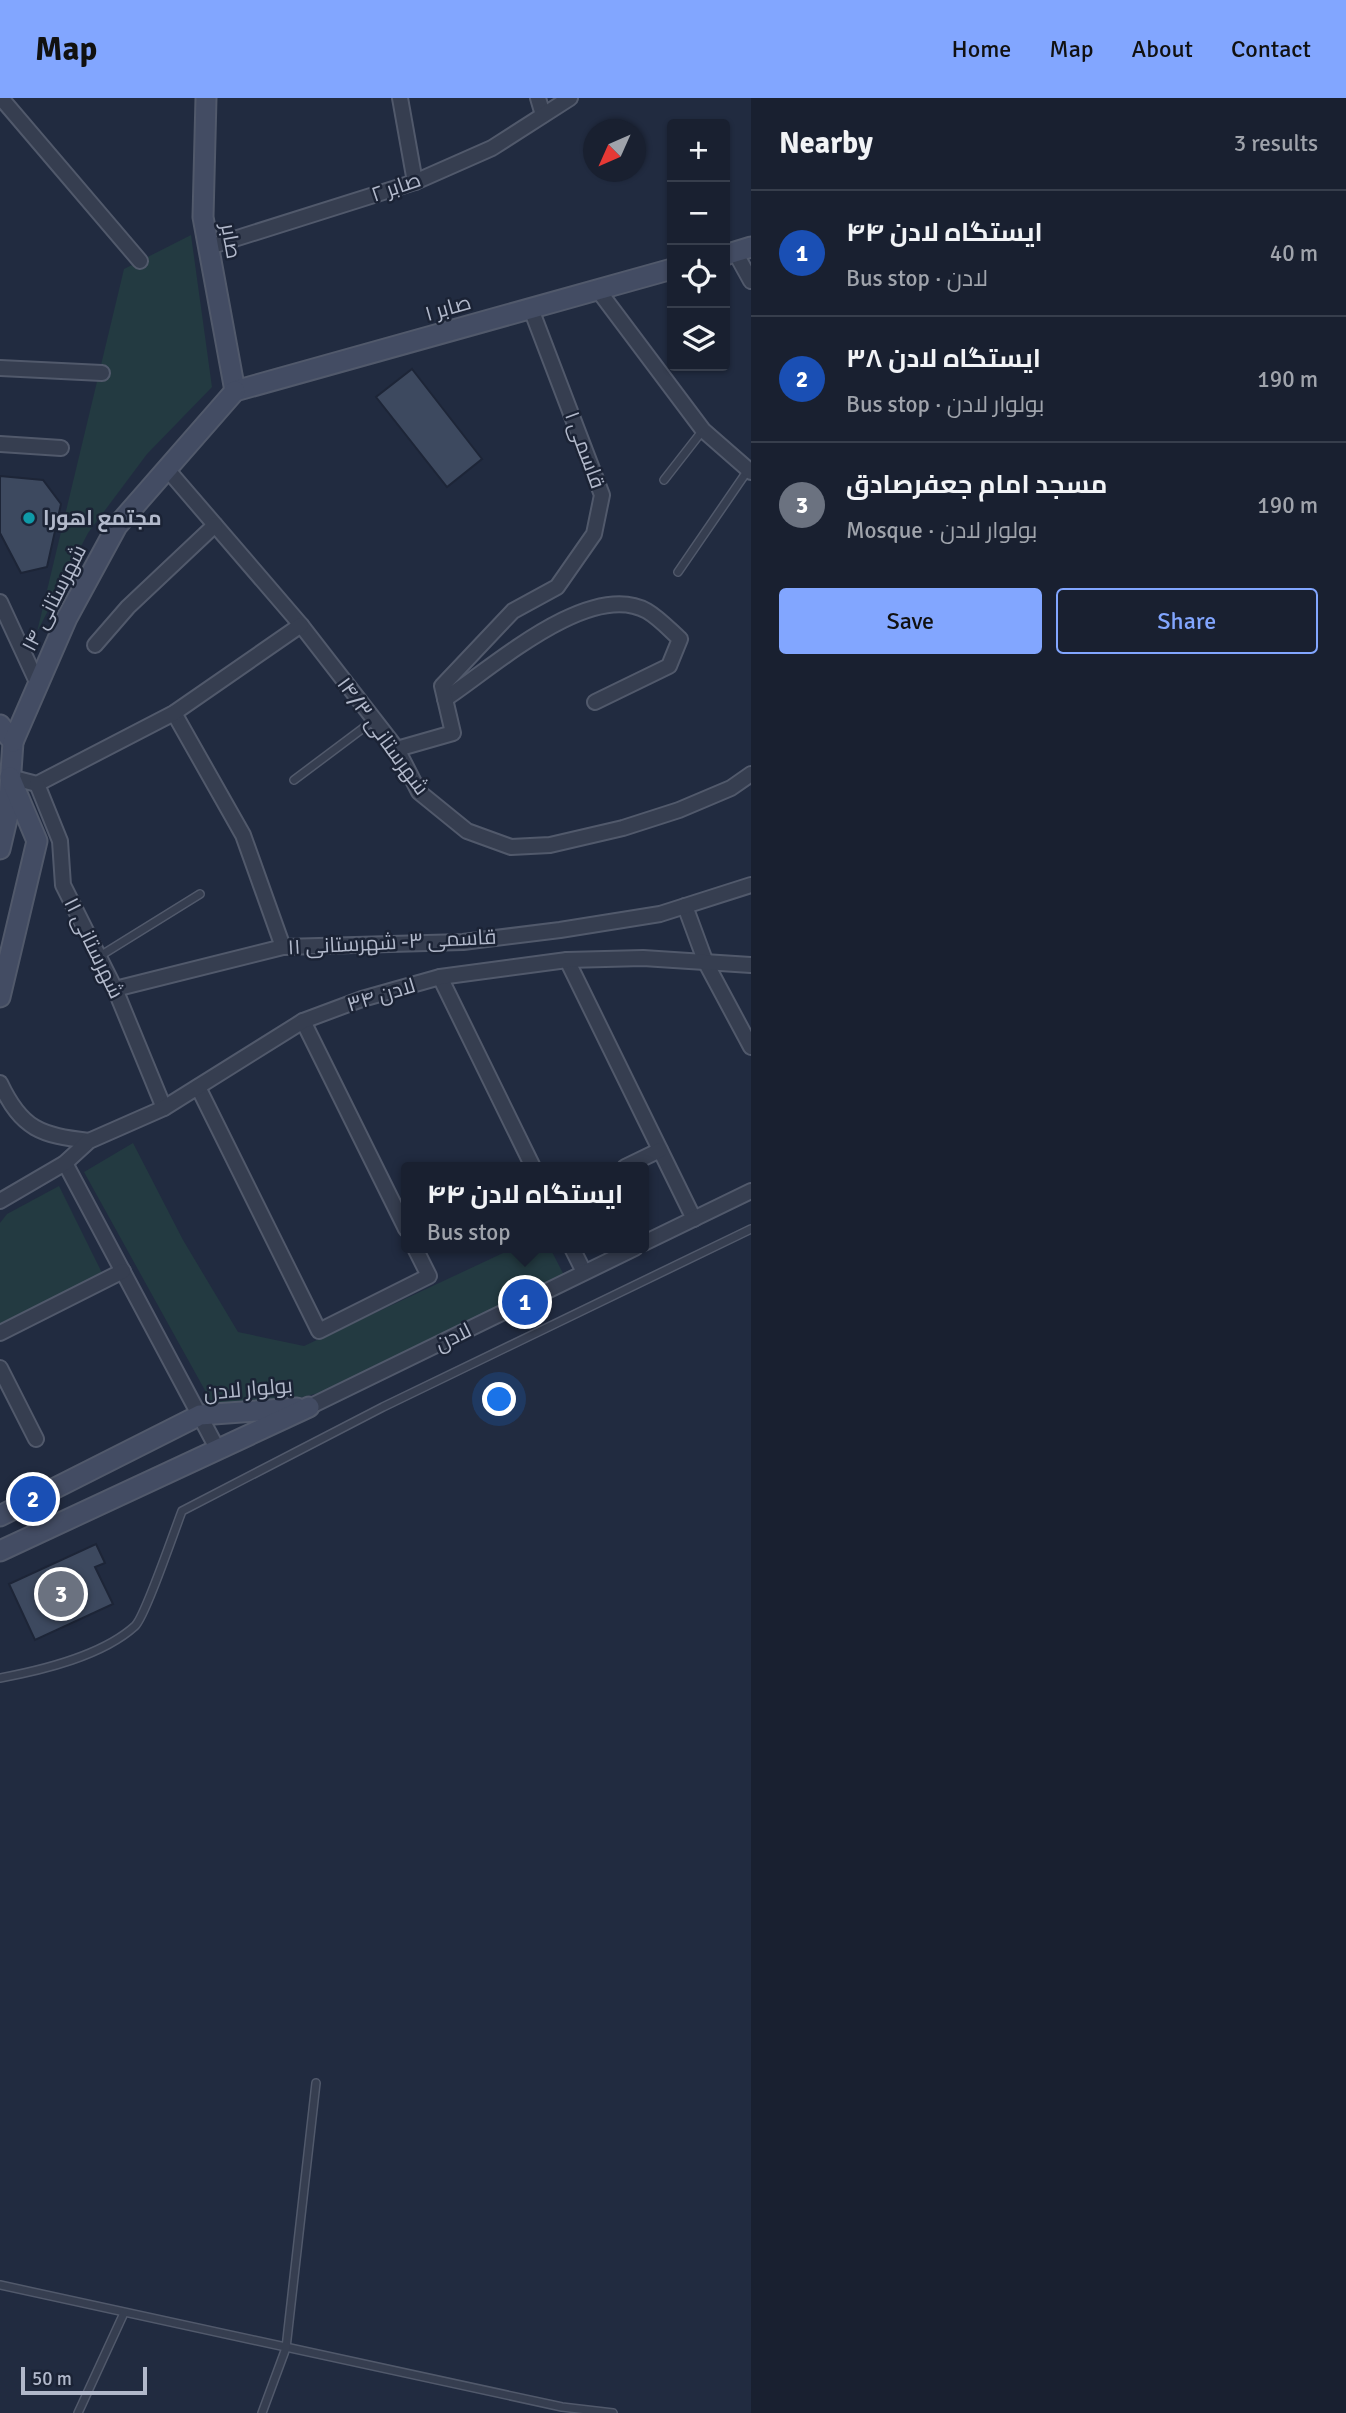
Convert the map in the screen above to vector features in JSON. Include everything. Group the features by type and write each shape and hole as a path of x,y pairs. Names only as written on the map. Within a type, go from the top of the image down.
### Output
{"street":[{"path":"1,98 140,261"},
{"name":"صابر","path":"206,98 203,217 235,391"},
{"path":"400,98 415,182"},
{"path":"538,98 543,115"},
{"name":"صابر ۲","path":"209,247 415,182 492,148 570,98"},
{"path":"737,251 751,281"},
{"name":"صابر ۱","path":"235,391 667,270"},
{"path":"598,290 702,430 748,468"},
{"name":"قاسمی ۱","path":"445,699 442,686 477,645 513,611 556,587 594,534 602,495 531,309"},
{"path":"0,368 102,373"},
{"name":"شهرستانی ۱۴","path":"0,849 8,816 5,779 13,742 67,618 117,526 235,391"},
{"path":"0,444 61,448"},
{"name":"شهرستانی ۱۴/۳","path":"167,469 301,625 397,749 419,792 467,831 511,847 550,845 623,828 679,810 731,788 751,774"},
{"path":"95,645 128,607 215,525"},
{"path":"0,602 37,682"},
{"path":"397,749 453,733 445,699 546,627 615,603 647,611 680,639 669,666 595,702"},
{"path":"5,779 37,784 174,713 301,625"},
{"path":"174,713 243,835 283,947"},
{"path":"0,725 13,742"},
{"path":"0,997 37,841 5,779"},
{"name":"شهرستانی ۱۱","path":"37,784 60,842 63,885 115,989 164,1108"},
{"name":"قاسمی ۳- شهرستانی ۱۱","path":"115,989 283,947 463,942 647,916 751,885"},
{"path":"685,906 706,963 751,1047"},
{"name":"لادن ۳۴","path":"0,1201 65,1163 89,1142 164,1108 303,1021 362,999 440,977 567,960 643,958 751,965"},
{"path":"567,960 694,1219"},
{"path":"440,977 531,1162"},
{"path":"303,1021 401,1219"},
{"path":"0,1083 8,1100 41,1134 89,1142"},
{"path":"198,1087 319,1331 429,1276 418,1253"},
{"path":"635,1162 660,1150"},
{"path":"65,1163 218,1450"},
{"path":"649,1242 751,1191"},
{"path":"574,1253 584,1272"},
{"name":"لادن","path":"309,1407 624,1253"},
{"path":"0,1333 123,1271"},
{"path":"0,1368 36,1439"},
{"name":"بولوار لادن","path":"0,1516 200,1415 309,1407"},
{"name":"بولوار لادن","path":"0,1550 309,1407"}],"lane":[{"path":"664,480 702,430"},
{"path":"678,572 748,468"},
{"path":"294,780 374,720"},
{"path":"100,956 200,894"},
{"path":"0,1678 47,1670 107,1644 137,1625 182,1511 383,1407 751,1229"},
{"path":"262,2413 286,2348 316,2083"},
{"path":"0,2285 562,2407 613,2413"},
{"path":"78,2413 124,2314"}],"shaded area":[{"path":"191,235 212,387 147,454 88,533 37,632 124,269"},
{"path":"133,1143 183,1240 238,1332 304,1346 503,1253 553,1253 565,1277 338,1388 268,1406 212,1403 84,1172"},
{"path":"59,1186 104,1277 0,1328 0,1223 7,1214"}],"building":[{"path":"412,369 482,459 447,487 376,397"},
{"name":"مجتمع اهورا","path":"0,476 43,480 61,504 47,567 21,573 0,533"},
{"path":"96,1544 105,1563 95,1567 113,1604 35,1640 9,1584"}],"place":[{"name":"مجتمع اهورا","path":"29,518"},
{"name":"ایستگاه لادن ۴۴","path":"525,1302"},
{"name":"ایستگاه لادن ۳۸","path":"33,1499"},
{"name":"مسجد امام جعفرصادق","path":"61,1594"}]}
